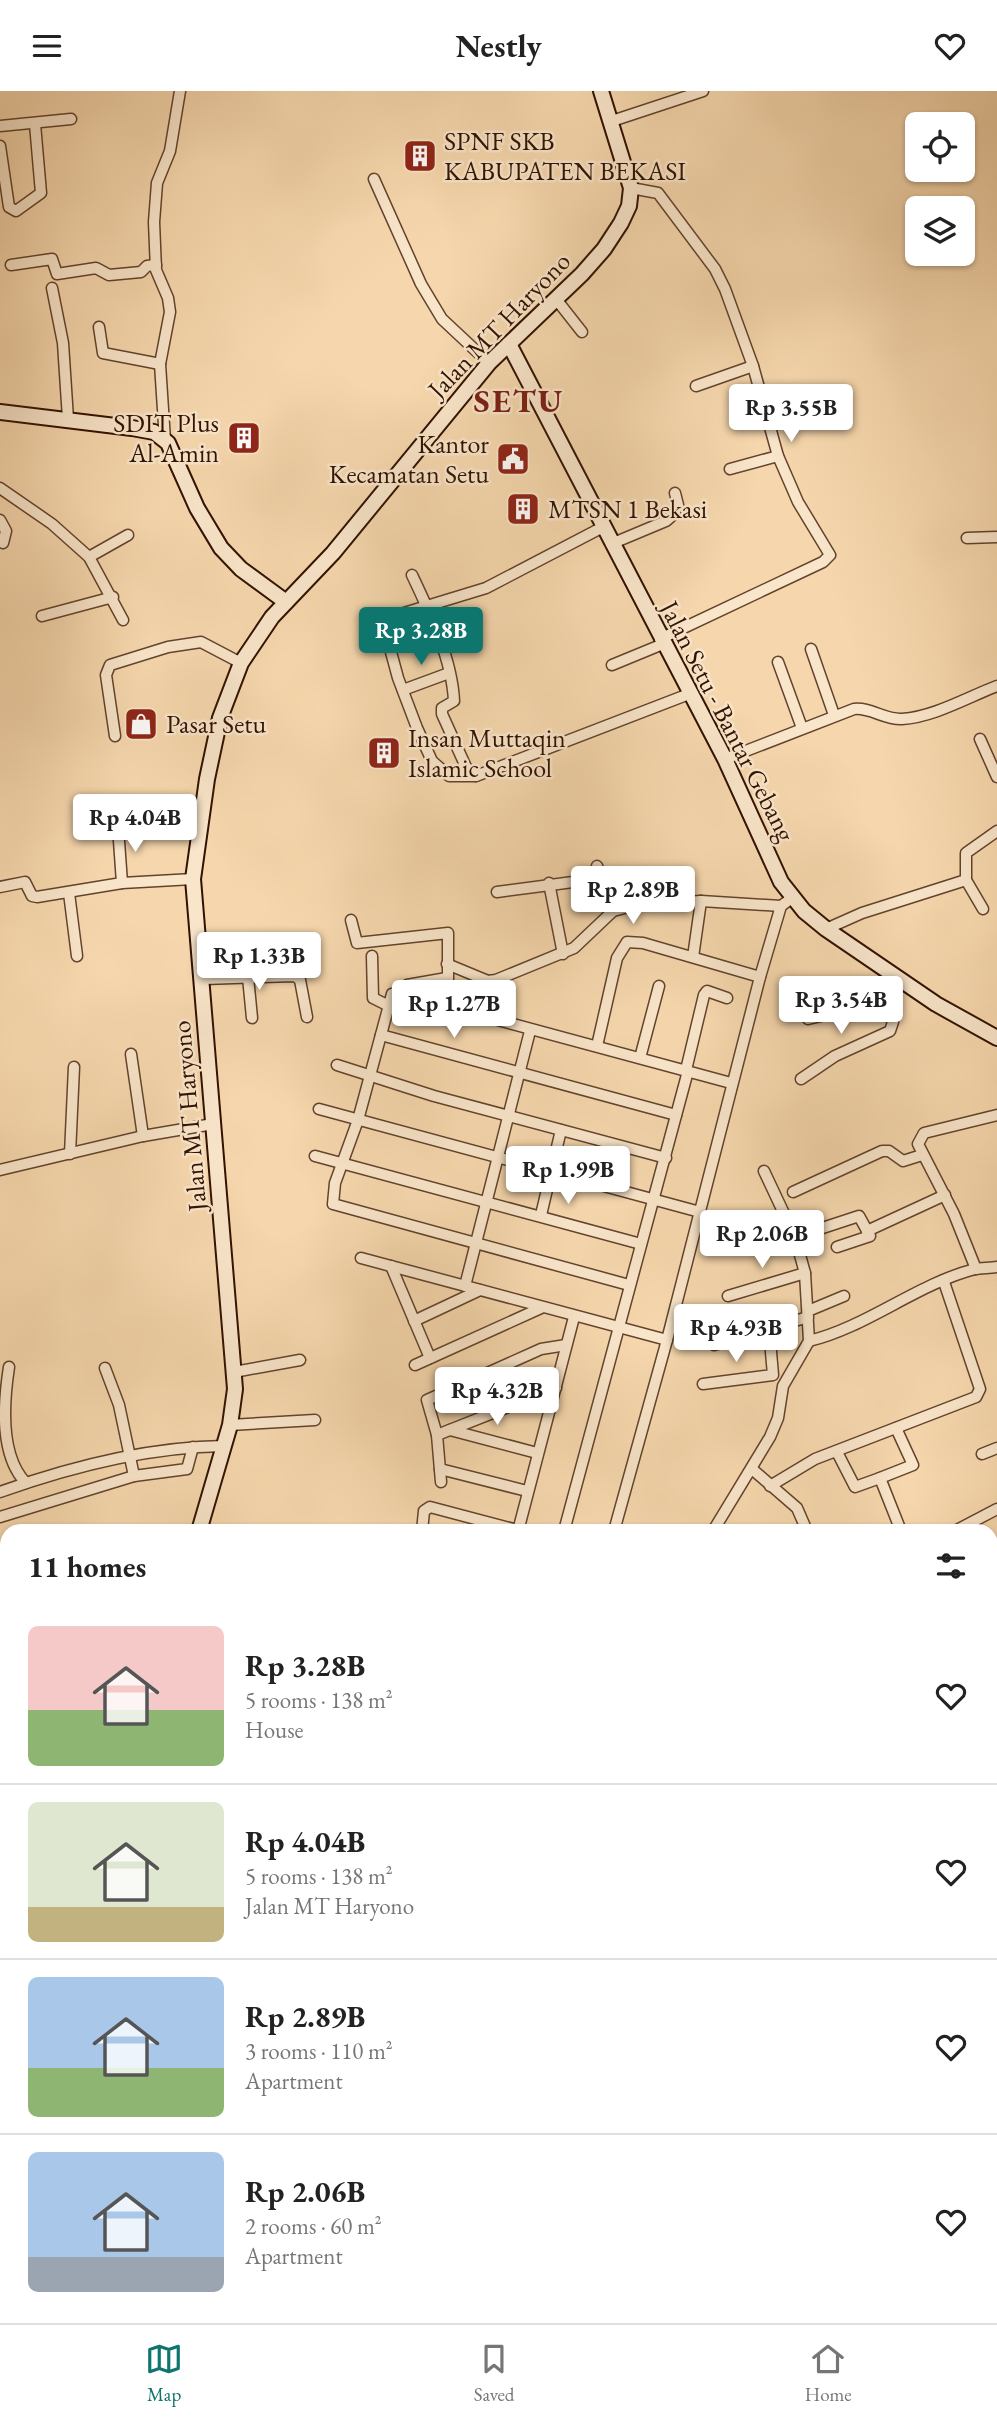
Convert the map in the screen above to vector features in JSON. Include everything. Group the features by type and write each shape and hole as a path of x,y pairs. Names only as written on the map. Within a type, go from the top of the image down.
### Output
{"main road":[{"path":"601,91 631,188"},
{"name":"Jalan MT Haryono","path":"202,1524 230,1425 234,1372 193,879 212,749 227,696 252,644 286,601 333,554 489,363 604,249 629,206 631,188"},
{"name":"Jalan Setu - Bantar Gebang","path":"509,344 661,641 725,759 781,882 787,902 946,1010 997,1038"},
{"path":"0,412 68,418 154,432 165,440 172,450 231,560 286,601"}],"street":[{"path":"165,440 160,364 170,312 156,265 154,222 157,183 170,151 180,91"},
{"path":"609,122 703,91"},
{"path":"0,126 71,118"},
{"path":"0,146 9,207 15,211 41,193 35,124"},
{"path":"374,179 421,284 442,319 489,363"},
{"path":"612,665 829,557 824,542 797,502 778,456 735,312 715,269 658,193 631,188"},
{"path":"11,265 52,259 57,274 96,268 109,275 141,272 147,266 156,265"},
{"path":"52,288 63,343 68,418"},
{"path":"556,299 582,332"},
{"path":"99,327 102,352 160,364"},
{"path":"696,386 753,366"},
{"path":"730,469 778,456"},
{"path":"0,501 4,490 69,537 89,557 113,597 123,620"},
{"path":"611,544 670,517 678,505 675,493"},
{"path":"0,520 6,531 3,543"},
{"path":"603,527 485,588 404,613 383,628 416,728 441,772 459,778 476,776 689,694"},
{"path":"89,557 128,535"},
{"path":"967,538 997,537"},
{"path":"412,575 427,608 449,673 454,701 442,712 466,767 476,776"},
{"path":"42,616 113,597"},
{"path":"115,736 106,675 110,665 167,647 201,642 241,663"},
{"path":"811,649 834,715"},
{"path":"778,662 802,728"},
{"path":"403,689 449,673"},
{"path":"725,759 834,715 860,708 887,718 914,717 997,686"},
{"path":"980,739 997,776"},
{"path":"118,827 122,883"},
{"path":"983,909 966,880 966,853 997,831"},
{"path":"597,866 613,911"},
{"path":"0,887 25,882 34,897 69,894 122,883 193,879"},
{"path":"826,929 862,913 966,880"},
{"path":"497,892 573,882"},
{"path":"549,884 564,954"},
{"path":"69,894 77,956"},
{"path":"693,957 701,901"},
{"path":"446,964 488,981 564,954 579,946 613,911 650,902 787,902 760,977 667,1340 616,1524"},
{"path":"351,921 357,943 448,933 448,1007"},
{"path":"597,1047 617,958 624,945 630,941 760,977"},
{"path":"372,956 373,998 387,1005"},
{"path":"248,977 252,1018"},
{"path":"202,979 298,977 307,1017"},
{"path":"407,985 447,978"},
{"path":"808,1019 863,1006 902,980"},
{"path":"640,1058 659,986"},
{"path":"566,1524 629,1285 666,1158 704,995 707,991 727,998"},
{"path":"629,1285 334,1205 332,1201 335,1183 371,1076 387,1005 395,992 530,1031 732,1083"},
{"path":"801,1079 835,1056 890,1031 893,1022 880,996"},
{"path":"465,1286 530,1031"},
{"path":"381,1035 676,1115"},
{"path":"131,1054 143,1136"},
{"path":"337,1065 508,1117 666,1158"},
{"path":"70,1154 74,1067"},
{"path":"319,1109 700,1212"},
{"path":"976,1269 945,1195 918,1144 924,1133 997,1115"},
{"path":"0,1170 143,1136 213,1124"},
{"path":"541,1215 561,1130"},
{"path":"793,1192 882,1151 889,1151 903,1161 922,1155"},
{"path":"315,1156 641,1244"},
{"path":"717,1524 774,1430 783,1385 809,1341 805,1273 795,1237 764,1171"},
{"path":"867,1231 945,1195"},
{"path":"795,1237 856,1216 870,1236 837,1247"},
{"path":"361,1258 667,1340"},
{"path":"391,1266 430,1358"},
{"path":"809,1341 833,1334 976,1269 997,1267"},
{"path":"728,1296 805,1273"},
{"path":"770,1486 815,1459 837,1453 979,1393 944,1282"},
{"path":"414,1321 480,1290"},
{"path":"714,1345 769,1329 844,1297"},
{"path":"415,1365 541,1308"},
{"path":"521,1524 527,1491 575,1317"},
{"path":"703,1384 773,1375 769,1329"},
{"path":"441,1482 437,1435 428,1406 431,1398 541,1349 566,1345"},
{"path":"234,1372 300,1360"},
{"path":"9,1367 2,1438 10,1469 26,1483"},
{"path":"105,1368 119,1405 134,1476"},
{"path":"437,1435 556,1388"},
{"path":"230,1425 315,1420"},
{"path":"837,1453 855,1486 913,1465 896,1428"},
{"path":"450,1430 537,1453"},
{"path":"0,1492 131,1457 194,1447 224,1446"},
{"path":"0,1517 134,1476 189,1469 194,1447"},
{"path":"982,1454 997,1448"},
{"path":"440,1469 527,1491"},
{"path":"752,1469 797,1509 804,1524"},
{"path":"880,1478 898,1524"},
{"path":"423,1524 424,1511 429,1507 493,1524"},
{"path":"973,1524 997,1509"}],"place":[{"name":"SPNF SKB KABUPATEN BEKASI","path":"420,156"},
{"name":"SDIT Plus Al-Amin","path":"244,438"},
{"name":"Kantor Kecamatan Setu","path":"513,459"},
{"name":"MTSN 1 Bekasi","path":"523,509"},
{"name":"Pasar Setu","path":"141,724"},
{"name":"Insan Muttaqin Islamic School","path":"384,753"}],"district":[{"name":"SETU","path":"519,400"}]}
